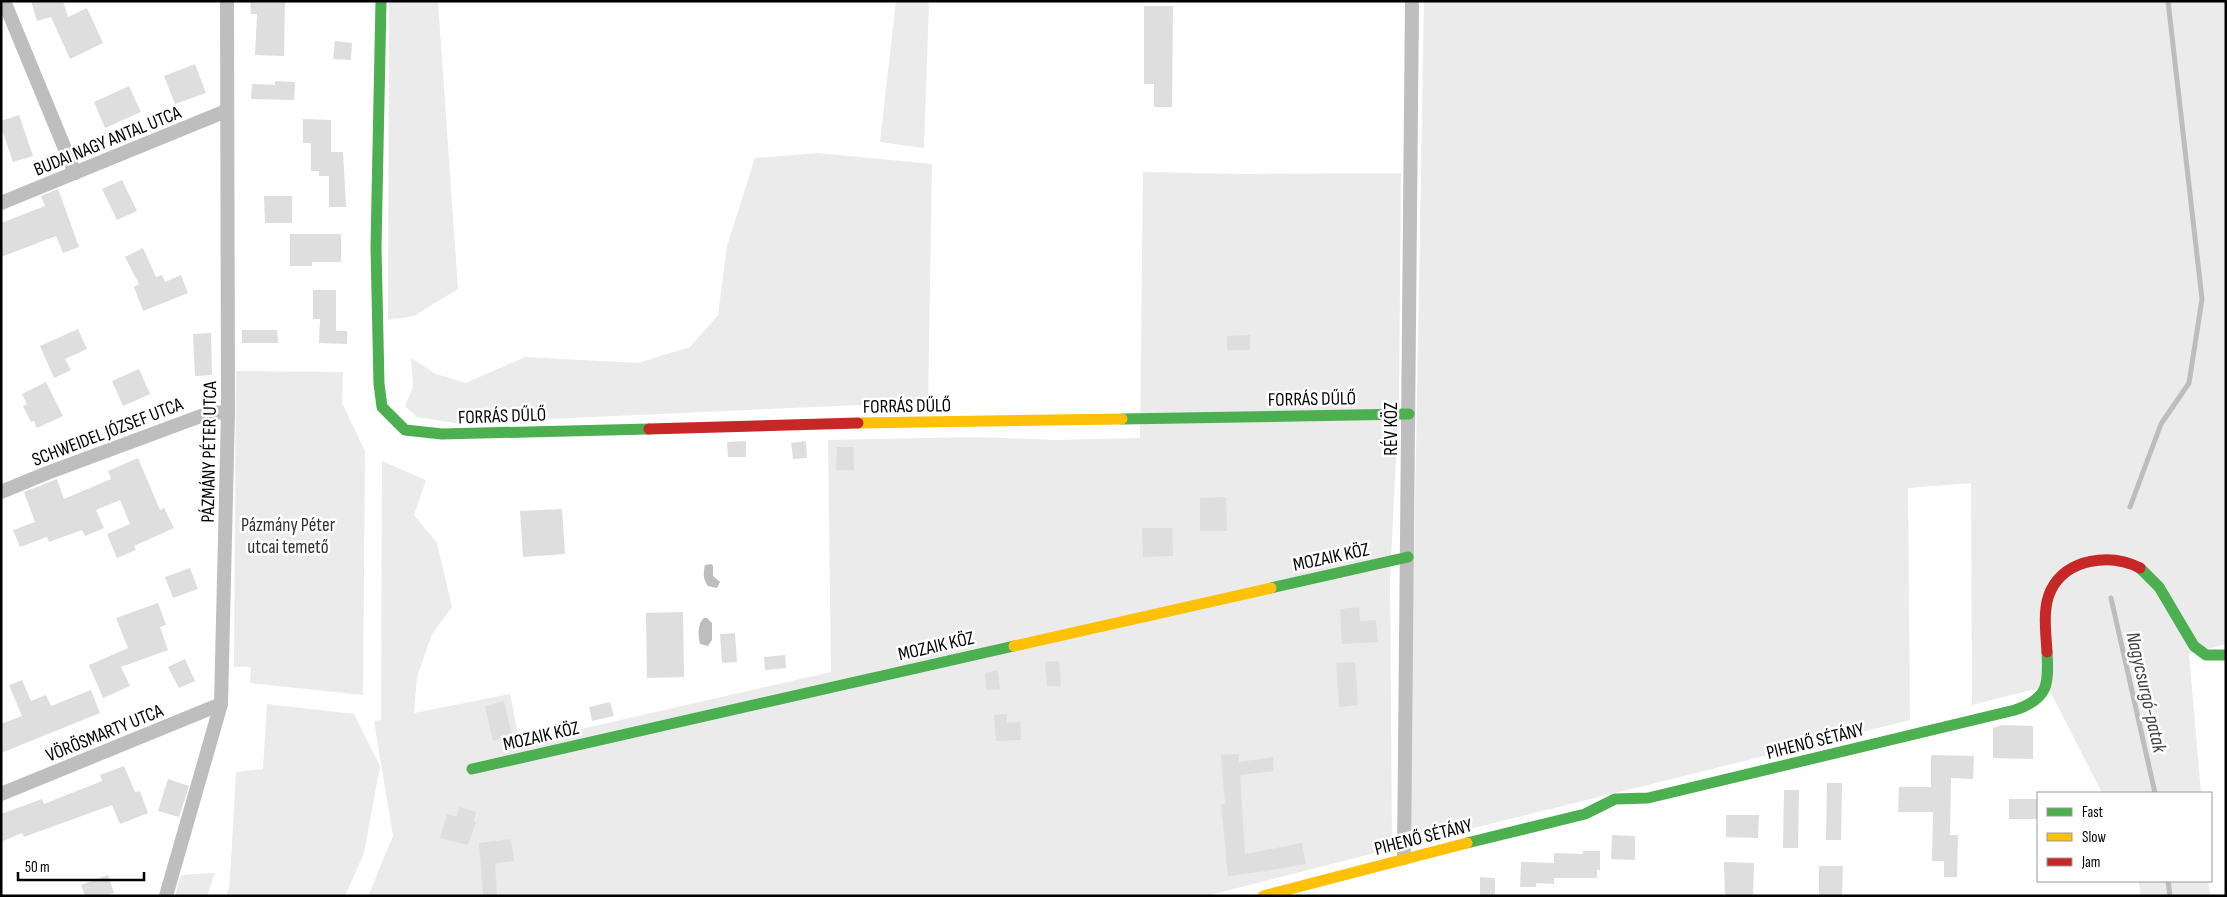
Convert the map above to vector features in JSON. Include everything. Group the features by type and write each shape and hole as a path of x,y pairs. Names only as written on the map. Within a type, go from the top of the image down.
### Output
{"street":[{"path":"4,1 75,173"},
{"name":"PÁZMÁNY PÉTER UTCA","path":"166,896 221,704 228,412 227,1"},
{"name":"FORRÁS DŰLŐ","path":"381,1 376,247 379,384 382,407 405,430 442,434 832,424 1409,414"},
{"name":"RÉV KÖZ","path":"1404,858 1412,1"},
{"name":"BUDAI NAGY ANTAL UTCA","path":"1,203 226,112"},
{"name":"SCHWEIDEL JÓZSEF UTCA","path":"1,492 209,413 228,412"},
{"name":"MOZAIK KÖZ","path":"472,769 1408,557"},
{"name":"PIHENŐ SÉTÁNY","path":"1263,896 1404,858 1568,819 1585,814 1615,799 1648,798 1989,718 2020,708 2040,699 2045,693 2048,675 2044,624 2052,585 2066,570 2084,563 2111,558 2136,565 2156,580 2190,642 2200,652 2216,657 2226,655"},
{"name":"VÖRÖSMARTY UTCA","path":"1,794 221,704"}],"green space":[{"path":"389,1 438,1 458,289 414,316 388,320"},
{"path":"896,1 929,1 924,148 880,142"},
{"path":"1424,1 2226,1 2226,644 2189,654 2201,792 2101,792 2051,693 2043,687 1972,705 1971,483 1908,488 1910,720 1409,844"},
{"path":"818,153 932,164 928,402 455,423 417,417 405,406 413,387 411,358 436,374 466,383 525,357 638,363 690,347 718,315 727,246 755,158"},
{"path":"1143,172 1244,174 1401,173 1399,398 1390,579 1392,845 1398,847 1206,896 368,896 393,836 374,721 381,720 382,461 426,480 414,515 437,543 452,607 432,634 417,677 414,713 510,694 520,743 831,672 828,440 974,437 1056,440 1140,438"},
{"name":"Pázmány Péter utcai temető","path":"236,371 343,372 342,403 365,451 363,695 250,683 251,667 234,667"},
{"path":"267,704 354,714 380,766 364,853 345,896 226,896 229,888 236,772 263,769"},
{"path":"215,873 207,896 175,896 181,875"},
{"path":"2139,882 2208,882 2210,896 2140,896"}],"shaded area":[{"path":"711,564 713,566 713,576 720,582 717,588 708,586 704,578 705,565"},
{"path":"704,618 707,618 712,623 712,640 708,646 700,644 699,638 699,627"}],"building":[{"path":"31,1 63,1 68,17 87,8 103,43 70,59 51,17 37,21"},
{"path":"250,1 285,1 284,56 255,55 257,14 251,14"},
{"path":"1144,6 1173,6 1172,107 1154,107 1154,84 1144,84"},
{"path":"335,41 352,43 351,60 333,59"},
{"path":"195,64 206,93 175,104 164,76"},
{"path":"275,81 295,82 294,100 251,99 252,84 275,85"},
{"path":"129,86 141,112 105,128 94,102"},
{"path":"19,115 33,156 13,162 1,127 1,121"},
{"path":"303,119 331,120 331,152 343,152 346,207 329,207 329,176 319,176 319,171 311,171 311,143 303,143"},
{"path":"122,180 137,211 117,220 102,189"},
{"path":"58,189 79,247 63,253 56,236 1,257 1,223 45,206 41,196"},
{"path":"264,196 292,196 292,223 265,223"},
{"path":"290,234 341,234 341,262 312,262 312,266 290,266"},
{"path":"143,248 156,277 162,275 165,282 181,275 188,293 143,311 134,287 139,284 125,257"},
{"path":"313,290 336,290 336,331 347,331 347,344 319,343 320,319 313,319"},
{"path":"78,329 87,349 65,359 71,370 54,378 40,346"},
{"path":"242,330 277,330 278,343 242,343"},
{"path":"211,333 212,375 195,376 193,334"},
{"path":"1250,335 1250,350 1227,350 1227,336"},
{"path":"139,369 150,394 123,406 112,381"},
{"path":"46,382 63,416 37,428 34,421 31,422 23,406 27,404 22,394"},
{"path":"746,441 746,457 728,457 727,442"},
{"path":"806,441 807,458 793,459 791,443"},
{"path":"837,447 854,447 854,470 836,470"},
{"path":"138,458 160,510 164,508 174,528 134,546 136,550 117,558 107,534 130,524 120,500 96,510 104,528 85,536 82,530 49,542 47,537 20,547 13,530 35,522 24,492 57,479 64,499 111,479 108,471"},
{"path":"1226,497 1227,531 1200,531 1200,498"},
{"path":"562,509 565,554 523,557 520,511"},
{"path":"1142,528 1172,528 1173,556 1143,557"},
{"path":"190,568 198,589 173,598 165,577"},
{"path":"158,603 166,625 160,627 168,650 121,667 130,686 103,698 89,665 128,648 116,618"},
{"path":"1359,607 1360,621 1376,620 1378,642 1342,644 1340,609"},
{"path":"683,612 684,677 647,678 646,613"},
{"path":"735,633 737,662 722,663 720,634"},
{"path":"785,655 786,668 765,670 764,657"},
{"path":"185,659 195,681 179,688 168,667"},
{"path":"1059,661 1061,686 1047,686 1045,662"},
{"path":"1355,662 1358,705 1339,707 1336,663"},
{"path":"998,670 1000,689 986,690 985,673"},
{"path":"22,680 31,701 46,695 51,706 91,690 100,713 1,753 1,724 22,716 9,685"},
{"path":"504,701 512,736 493,741 485,706"},
{"path":"610,702 614,716 592,721 589,707"},
{"path":"1007,714 1007,723 1020,722 1021,740 996,741 994,715"},
{"path":"2002,725 2033,726 2033,759 1993,758 1993,728"},
{"path":"1239,754 1239,762 1273,757 1274,771 1240,775 1245,854 1302,843 1306,864 1228,876 1221,804 1225,804 1221,755"},
{"path":"1931,755 1974,756 1973,779 1951,778 1950,835 1958,835 1957,877 1944,877 1944,861 1932,861 1933,812 1898,812 1899,787 1931,787"},
{"path":"124,766 135,792 140,791 148,813 120,824 112,805 24,837 22,833 1,842 1,814 42,799 44,804 102,781 100,775"},
{"path":"168,779 189,786 179,817 158,811"},
{"path":"1827,783 1842,783 1841,840 1826,840"},
{"path":"1784,790 1799,790 1798,848 1783,848"},
{"path":"2009,799 2037,799 2037,819 2009,819"},
{"path":"459,807 476,812 474,821 476,822 468,845 440,838 447,814 457,817"},
{"path":"1726,815 1759,815 1758,838 1726,837"},
{"path":"1612,835 1635,836 1635,860 1611,859"},
{"path":"511,839 514,861 495,863 497,896 483,896 479,843"},
{"path":"1583,851 1600,851 1600,870 1597,870 1597,878 1554,878 1554,884 1536,883 1536,887 1520,887 1521,862 1554,863 1554,853 1583,854"},
{"path":"1724,862 1754,863 1753,896 1725,896"},
{"path":"1819,866 1843,866 1842,896 1819,896"},
{"path":"108,875 114,893 106,896 85,896 81,885"},
{"path":"1480,877 1495,878 1495,896 1480,896"}],"waterway":[{"path":"2130,507 2161,424 2189,383 2202,299 2168,1"},
{"name":"Nagycsurgó-patak","path":"2111,598 2155,792"},
{"name":"Nagycsurgó-patak","path":"2168,882 2170,896"}],"traffic: fast":[{"path":"381,1 376,247 379,384 382,407 405,430 442,434 649,429"},
{"path":"1122,419 1409,414"},
{"path":"1271,588 1408,557"},
{"path":"2140,568 2159,587 2194,646 2206,655 2226,655"},
{"path":"472,769 1014,646"},
{"path":"1467,843 1585,814 1615,799 1648,798 2015,710 2034,701 2044,689 2047,673 2047,652"}],"traffic: slow":[{"path":"858,423 1122,419"},
{"path":"1014,646 1271,588"},
{"path":"1263,896 1467,843"}],"traffic: jam":[{"path":"649,429 858,423"},
{"path":"2047,652 2046,605 2051,590 2058,579 2068,571 2091,561 2116,561 2129,563 2140,568"}]}
